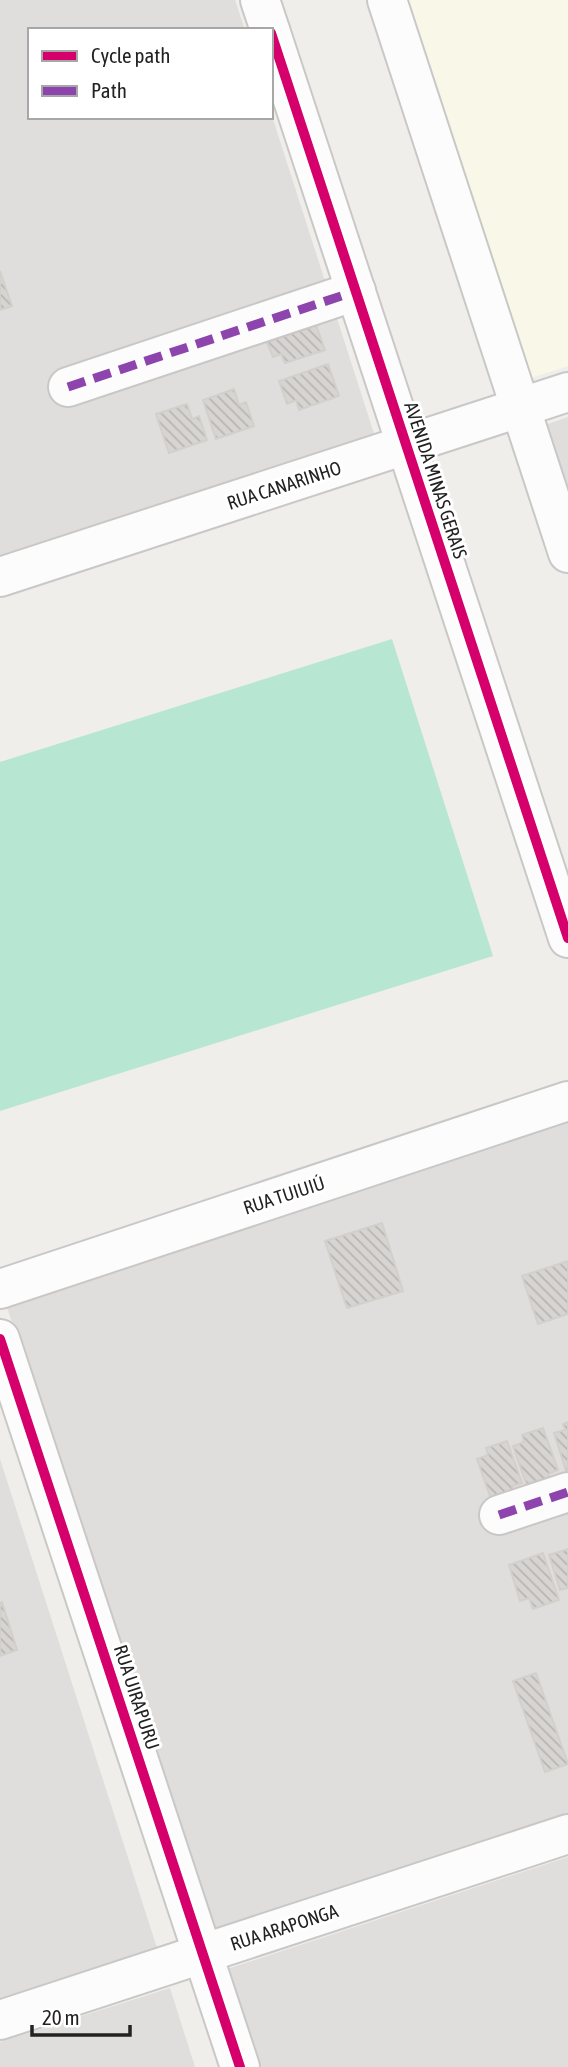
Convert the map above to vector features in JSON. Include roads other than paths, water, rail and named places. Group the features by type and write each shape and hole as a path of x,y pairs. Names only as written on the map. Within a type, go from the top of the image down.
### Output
{"street":[{"name":"AVENIDA MINAS GERAIS","path":"260,0 270,28"},
{"path":"387,0 568,553"},
{"name":"AVENIDA MINAS GERAIS","path":"273,37 568,938"},
{"path":"68,387 356,291"},
{"name":"RUA CANARINHO","path":"0,577 568,392"},
{"name":"RUA TUIUIÚ","path":"0,1289 568,1101"},
{"name":"RUA UIRAPURU","path":"0,1339 240,2067"},
{"path":"499,1515 568,1492"},
{"name":"RUA ARAPONGA","path":"0,2020 568,1834"}]}
